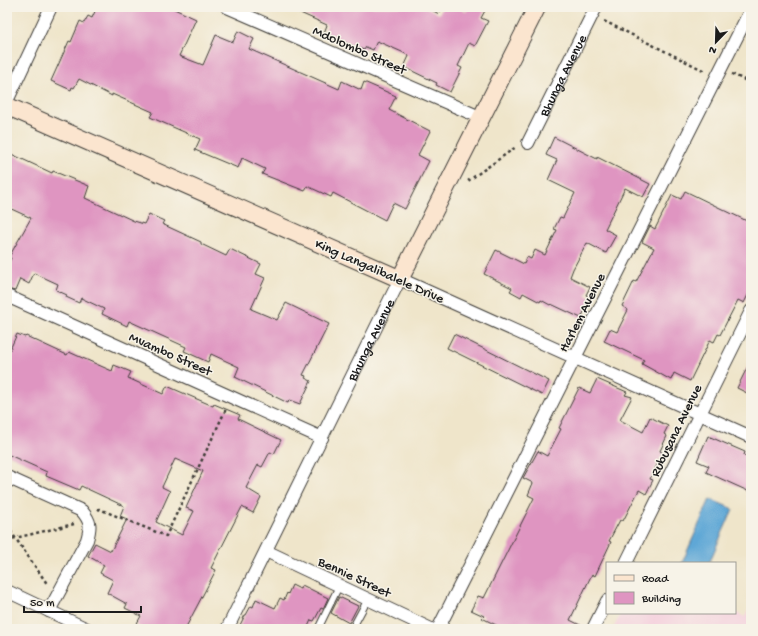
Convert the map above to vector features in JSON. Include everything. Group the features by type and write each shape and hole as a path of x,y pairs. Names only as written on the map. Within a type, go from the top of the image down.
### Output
{"street":[{"path":"7,101 51,7"},
{"name":"Mdolombo Street","path":"227,7 482,118"},
{"name":"Bhunga Avenue","path":"227,629 400,279 537,7"},
{"name":"Harlem Avenue","path":"438,629 751,9"},
{"name":"Bhunga Avenue","path":"528,143 594,11"},
{"name":"King Langalibalele Drive","path":"7,106 400,279 751,437"},
{"name":"Mvambo Street","path":"7,296 322,438"},
{"name":"Rubusana Avenue","path":"626,562 751,311"},
{"path":"7,477 82,511 88,518 90,528 87,540 49,611"},
{"name":"Bennie Street","path":"266,551 368,599 415,626 431,629"},
{"path":"7,591 87,629"},
{"path":"593,629 606,603"}],"lane":[{"path":"318,629 339,586"},
{"path":"352,629 368,599"}],"path":[{"path":"594,11 719,72 751,83"},
{"path":"462,184 518,145 528,143"},
{"path":"7,540 76,523 88,518 99,509 166,536 232,397"},
{"path":"7,526 49,587 58,592"}],"shaded area":[{"path":"751,604 751,629 613,629 620,614 736,614 736,612 745,617"}],"water":[{"path":"710,499 733,509 709,562 682,562"}],"building":[{"path":"97,7 170,7 196,19 179,56 203,65 216,35 233,42 238,31 254,39 249,49 339,89 342,81 361,90 364,82 396,96 389,110 430,131 418,155 429,161 405,209 393,203 385,220 333,193 331,197 307,186 305,191 262,174 265,169 242,158 238,168 195,150 200,139 150,117 153,112 112,94 112,96 79,79 74,88 72,87 71,90 51,81 69,41 71,42 80,21 84,23 88,16 92,18"},
{"path":"287,7 426,7 439,14 442,7 456,7 466,12 469,7 487,7 481,18 488,21 475,46 469,43 458,66 462,68 450,92 436,85 437,83 404,67 409,56 402,52 377,41 373,50 366,47 364,50 355,47 324,33 327,25"},
{"path":"554,137 650,184 643,197 625,188 605,229 616,235 606,253 587,243 573,269 570,277 590,287 586,295 591,298 581,318 541,300 540,302 523,293 521,297 510,291 512,288 484,274 496,250 524,264 527,257 531,259 535,250 545,255 557,230 554,229 560,217 563,218 575,193 548,180 557,160 546,155"},
{"path":"7,152 52,173 53,171 89,186 85,198 134,221 144,224 149,214 164,221 162,224 201,242 201,244 226,256 230,249 261,264 256,274 265,278 251,309 277,320 286,303 329,324 303,375 311,381 300,404 289,400 288,403 235,377 239,367 211,354 208,362 184,351 186,347 129,321 127,326 102,314 104,309 81,298 79,303 66,297 67,295 56,290 58,284 34,273 29,284 20,279 15,291 7,289 7,267 11,258 9,257 31,218 7,207"},
{"path":"685,191 751,223 751,289 744,303 738,300 720,335 718,334 714,342 710,340 690,381 674,373 671,380 642,364 644,360 604,341 610,329 617,332 628,310 622,306 634,281 636,282 654,248 642,242 650,226 655,229 672,195 681,199"},
{"path":"17,334 26,336 67,355 69,352 112,371 114,365 131,372 128,378 163,394 167,386 213,406 214,404 240,415 238,419 281,440 274,454 270,452 262,467 258,465 246,488 261,497 253,513 242,507 211,568 216,570 185,629 143,629 136,625 141,616 125,608 127,604 107,593 113,580 100,573 104,565 88,556 95,543 111,551 127,519 120,516 124,506 81,486 79,490 46,476 47,472 7,454 7,356","holes":["175,459 203,471 186,508 194,511 182,535 156,522 170,491 162,487"]},
{"path":"454,334 549,381 542,395 447,348"},
{"path":"751,360 751,395 737,388"},
{"path":"597,379 627,392 625,395 632,397 620,420 643,432 650,417 668,426 664,434 667,436 660,451 663,453 650,479 653,480 646,494 639,490 623,521 620,520 609,541 611,542 595,576 592,574 570,620 586,629 504,629 482,618 484,616 471,610 478,596 484,598 534,498 528,495 533,483 523,478 538,451 547,456 579,388 590,393"},
{"path":"708,436 745,452 744,455 751,458 751,484 748,491 706,472 709,466 697,461"},
{"path":"292,585 300,589 302,585 328,598 323,609 321,608 314,621 311,620 307,629 238,629 251,606 253,607 256,599 275,608 280,598 284,600"},
{"path":"339,597 358,606 349,623 331,613"}]}
